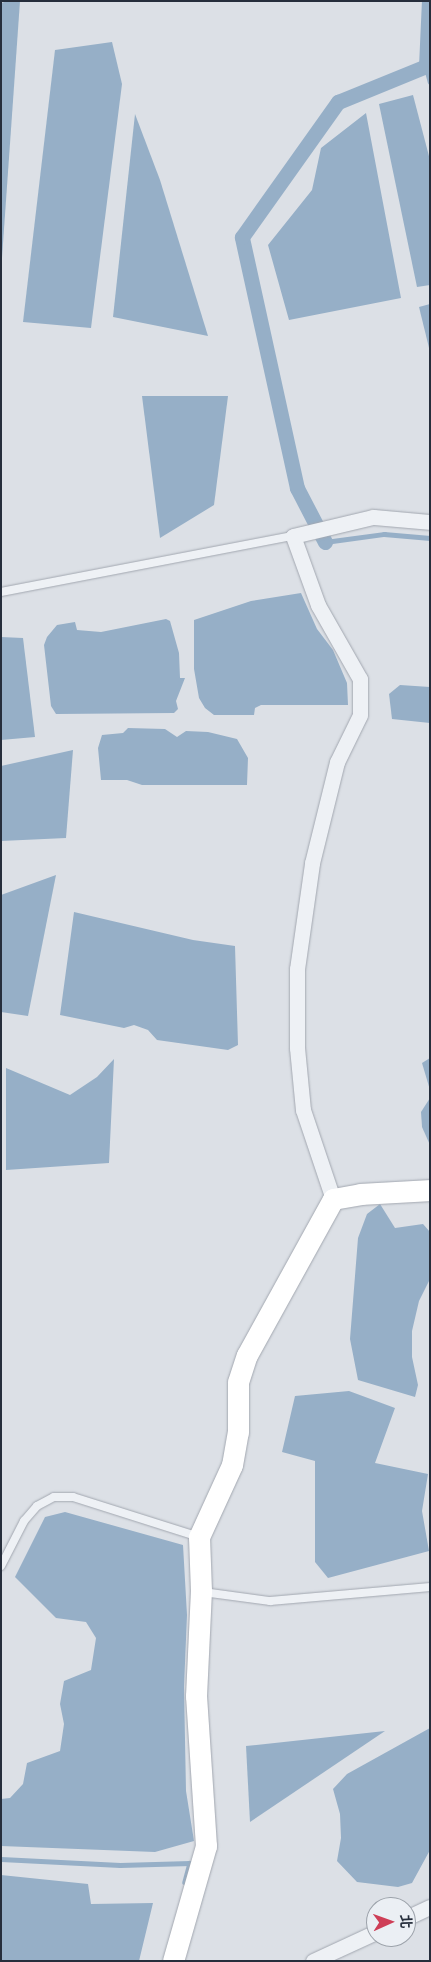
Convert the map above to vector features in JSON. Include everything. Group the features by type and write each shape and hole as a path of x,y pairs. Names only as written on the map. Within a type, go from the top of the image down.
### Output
{"street":[{"path":"173,1961 206,1846 196,1696 201,1592 198,1537 232,1465 238,1432 238,1382 247,1355 333,1199 303,1110 297,1048 297,969 312,863 337,762 360,715 360,679 318,605 293,536 373,517 430,522"},
{"path":"333,1199 361,1194 430,1190"},
{"path":"416,1913 430,1907"},
{"path":"313,1961 366,1937"}],"lane":[{"path":"1,592 293,536"},
{"path":"1,1566 24,1521 37,1506 54,1497 73,1497 198,1537"},
{"path":"201,1592 270,1601 430,1587"}],"water":[{"path":"20,1 1,272 1,3"},
{"path":"112,42 122,84 91,328 23,322 55,50"},
{"path":"413,95 430,160 430,285 417,287 379,104"},
{"path":"366,113 401,298 289,320 268,245 312,190 321,148"},
{"path":"135,114 160,180 208,336 113,317"},
{"path":"430,304 430,352 419,307"},
{"path":"142,396 228,396 214,505 160,538"},
{"path":"301,593 317,629 333,650 347,683 348,705 261,705 255,708 254,715 214,715 205,708 199,698 194,669 194,620 251,601"},
{"path":"166,619 170,621 179,653 180,678 185,678 176,701 178,709 174,713 56,714 51,706 44,645 47,637 57,625 75,622 77,630 101,632"},
{"path":"1,637 23,638 35,737 1,740"},
{"path":"400,685 430,687 430,723 392,719 389,694"},
{"path":"128,728 165,729 177,737 186,731 208,732 237,739 248,758 247,785 142,785 127,780 101,780 98,748 102,735 123,733"},
{"path":"73,750 66,838 1,841 1,766"},
{"path":"56,875 28,1016 1,1012 1,895"},
{"path":"74,912 193,940 235,946 238,1045 228,1050 157,1040 148,1030 134,1025 124,1028 60,1015"},
{"path":"430,1058 430,1090 422,1063"},
{"path":"114,1059 109,1163 6,1170 6,1068 70,1095 97,1077"},
{"path":"430,1098 430,1145 422,1127 421,1112"},
{"path":"380,1204 395,1228 423,1224 430,1232 430,1279 419,1301 412,1331 412,1357 418,1385 415,1397 358,1380 350,1339 358,1238 367,1214"},
{"path":"349,1391 395,1408 375,1463 428,1474 422,1511 429,1551 328,1578 315,1562 315,1461 282,1452 295,1396"},
{"path":"65,1512 183,1545 187,1615 184,1687 186,1791 194,1841 155,1852 1,1846 1,1799 10,1798 23,1784 27,1763 60,1751 64,1724 60,1704 64,1681 91,1670 96,1638 86,1622 56,1618 15,1577 45,1517"},
{"path":"430,1728 430,1850 412,1883 398,1887 357,1882 337,1861 341,1838 340,1814 333,1789 347,1774"},
{"path":"385,1731 250,1822 246,1746"},
{"path":"1,1875 88,1884 91,1904 153,1903 139,1961 1,1961"}],"waterway":[{"path":"325,542 297,488 242,237 338,102 426,66 429,1"},
{"path":"426,66 430,81"},
{"path":"325,542 384,534 430,538"},
{"path":"1,1859 120,1865 190,1863 185,1882"}]}
